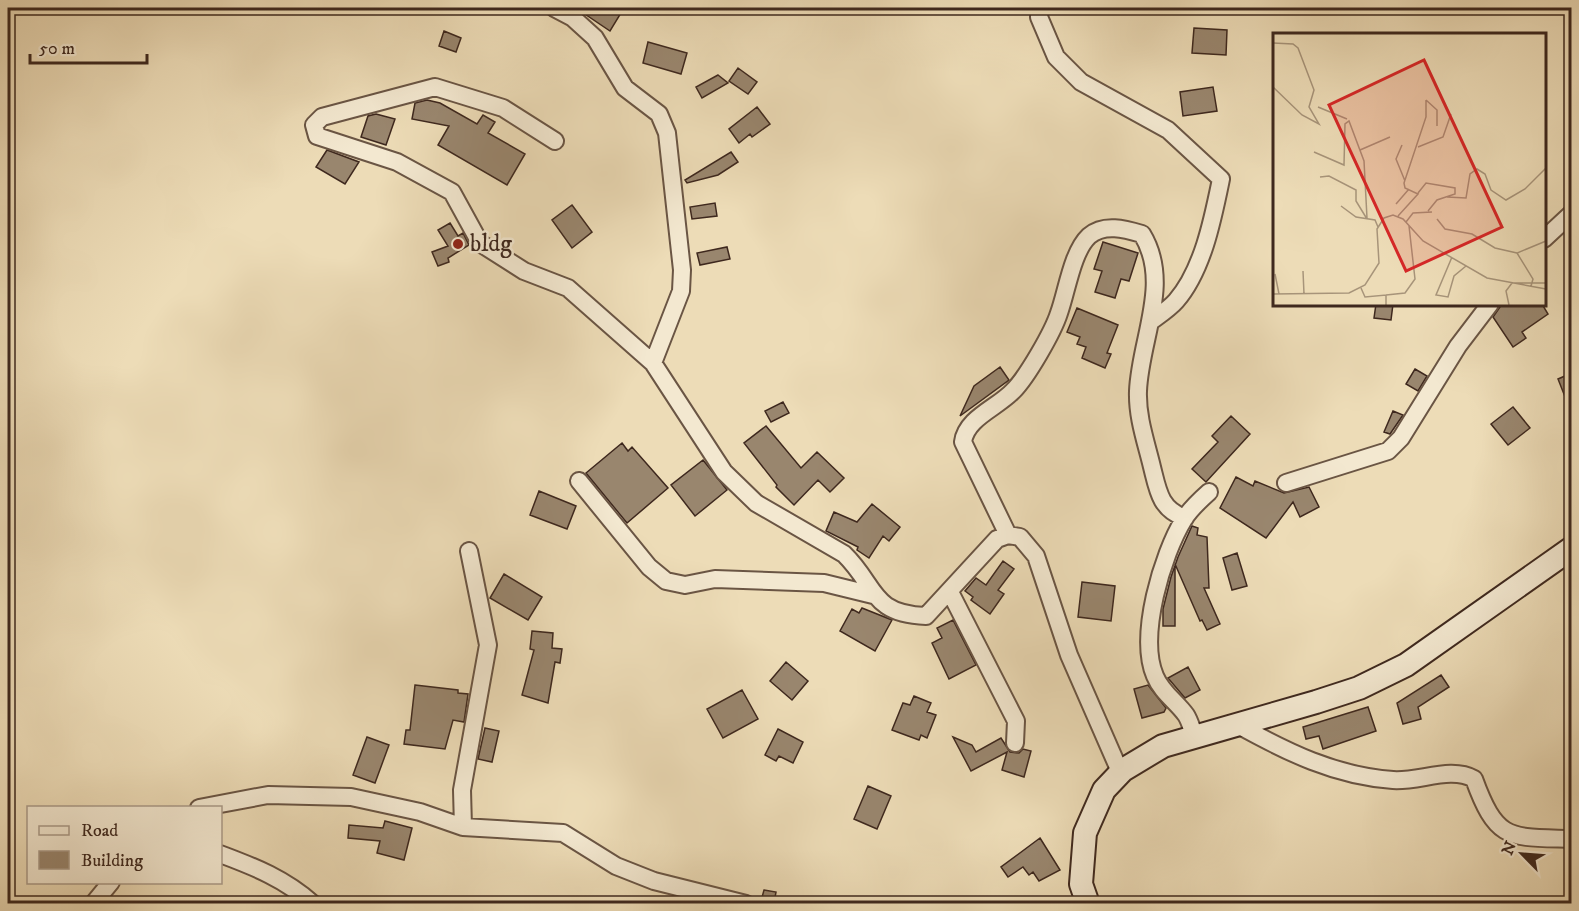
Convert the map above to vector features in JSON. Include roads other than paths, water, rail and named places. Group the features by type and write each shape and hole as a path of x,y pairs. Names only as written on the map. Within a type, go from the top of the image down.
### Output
{"main road":[{"path":"1088,903 1081,884 1085,833 1104,790 1121,774 1163,746 1359,688 1406,665 1572,548"}],"street":[{"path":"554,8 573,18 595,38 625,88 659,114 667,133 682,270 681,291 653,363"},
{"path":"1040,8 1040,17 1056,57 1081,82 1167,130 1221,178 1212,223 1197,264 1176,301 1150,322"},
{"path":"555,141 503,108 435,87 322,117 314,125 317,135 397,162 452,192 480,243 524,271 568,288 653,363 724,472 756,503 844,554 855,565 873,595 882,604 904,615 926,616 997,540 1008,535 1020,537 1036,556 1069,655 1121,774"},
{"path":"1546,238 1572,213"},
{"path":"1008,535 963,442 964,434 969,425 1014,390 1050,334 1059,315 1074,262 1089,236 1105,228 1122,228 1142,234 1152,251 1154,291 1140,368 1138,391 1140,425 1162,499 1172,513 1185,518"},
{"path":"1286,483 1388,451 1401,438 1458,346 1488,306"},
{"path":"579,481 649,567 666,580 685,585 715,579 824,583 873,595"},
{"path":"1195,737 1187,716 1168,697 1156,679 1150,663 1148,643 1160,575 1185,518 1209,492"},
{"path":"463,827 462,790 488,645 469,551"},
{"path":"950,592 1016,721 1015,743"},
{"path":"1238,724 1295,756 1339,770 1390,780 1413,781 1463,773 1474,778 1486,810 1499,829 1530,838 1572,839"},
{"path":"205,806 268,795 351,797 420,812 463,827 563,833 616,866 654,881 746,903"},
{"path":"222,855 261,869 293,885 313,903"},
{"path":"93,903 109,884"}],"place":[{"name":"bldg","path":"458,244"}]}
